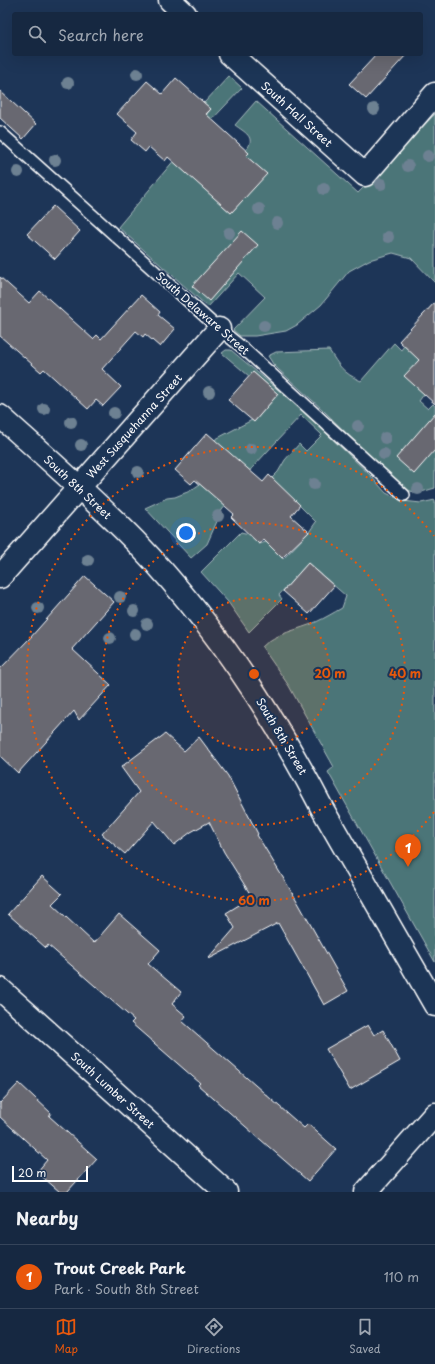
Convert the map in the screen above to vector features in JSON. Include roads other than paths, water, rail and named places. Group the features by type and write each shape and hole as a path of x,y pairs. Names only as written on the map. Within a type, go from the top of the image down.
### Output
{"street":[{"path":"170,0 183,12"},
{"name":"South Hall Street","path":"232,56 365,175 435,94"},
{"name":"West Susquehanna Street","path":"0,577 219,329"},
{"name":"South 8th Street","path":"0,416 80,487 135,542 177,588 232,658 274,720 307,777 323,810 435,1005"},
{"name":"South Lumber Street","path":"0,989 226,1192"},
{"path":"366,1192 435,1114"}],"lane":[{"name":"South Delaware Street","path":"0,132 219,329 243,348 404,495"}],"place":[{"name":"Trout Creek Park","path":"408,867"}]}
